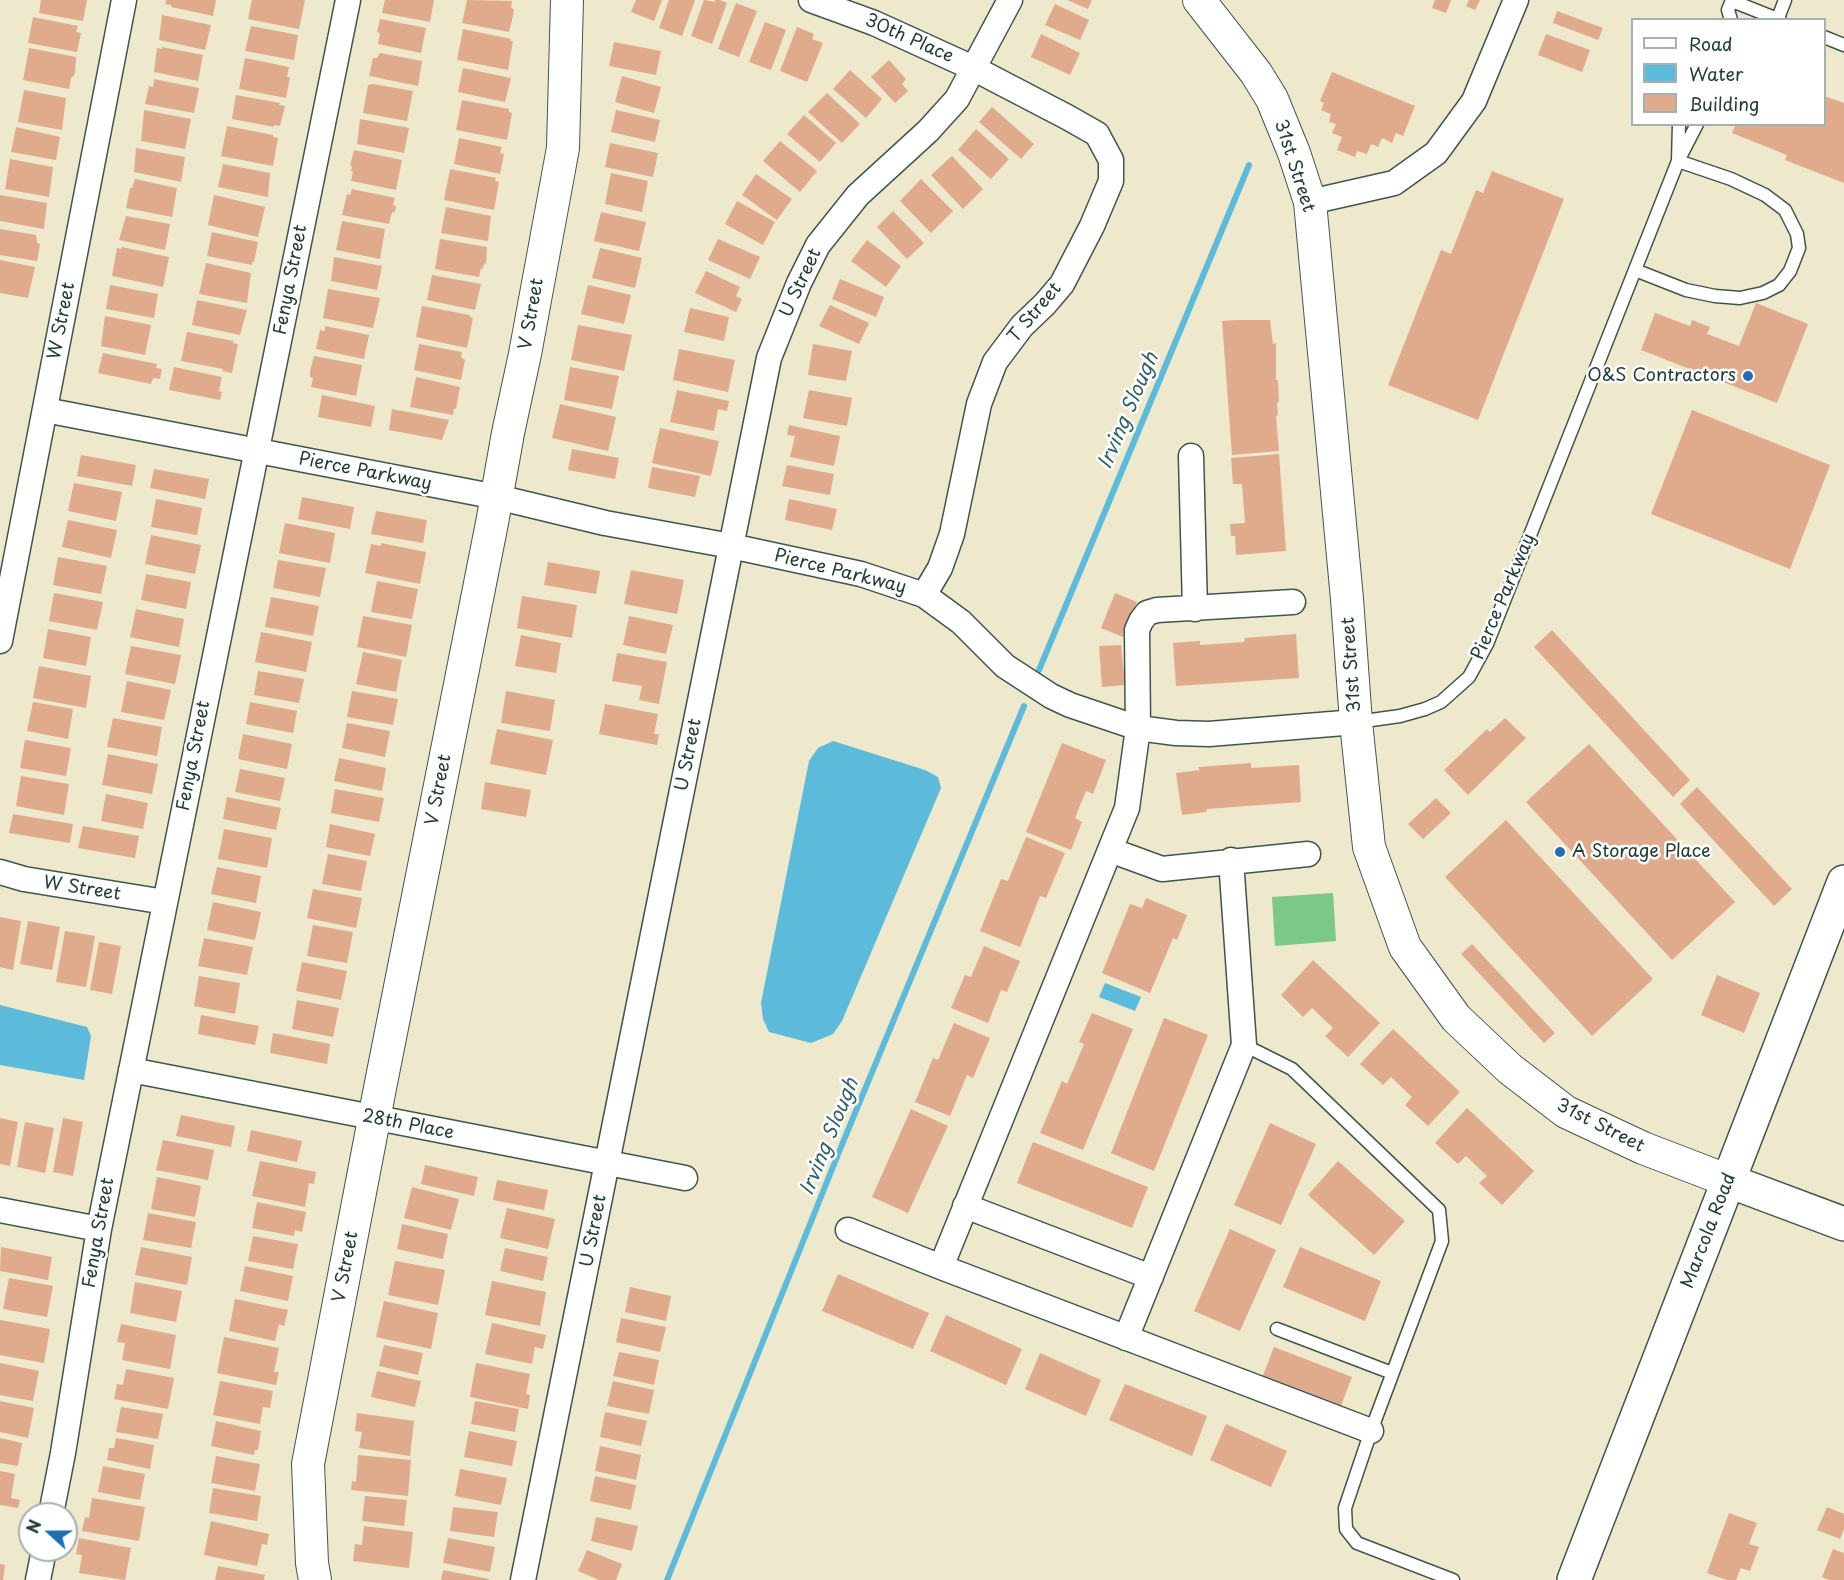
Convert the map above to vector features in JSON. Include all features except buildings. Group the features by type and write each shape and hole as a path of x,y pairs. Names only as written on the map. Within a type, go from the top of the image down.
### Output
{"main road":[{"name":"Marcola Road","path":"1574,1580 1844,882"},
{"path":"1729,1181 1844,1224"}],"street":[{"name":"W Street","path":"0,641 124,0"},
{"name":"Fenya Street","path":"53,1502 99,1229 348,0"},
{"name":"V Street","path":"315,1580 312,1563 308,1464 497,497 562,148 567,0"},
{"name":"30th Place","path":"811,0 874,23 973,68"},
{"name":"U Street","path":"523,1580 770,358 818,245 858,195 928,131 957,99 1010,0"},
{"name":"31st Street","path":"1199,0 1256,73 1272,99 1294,153 1310,202 1369,847 1405,947 1456,1018 1510,1069 1566,1112 1643,1148 1729,1181"},
{"path":"1310,202 1394,183 1436,153 1474,101 1516,0"},
{"name":"T Street","path":"924,595 940,568 952,534 979,404 995,362 1022,327 1062,284 1092,226 1111,181 1111,160 1097,134 973,68"},
{"name":"Pierce Parkway","path":"45,410 497,497 605,523 731,546 861,574 924,595 961,622 1005,666 1037,687 1068,704 1138,728 1209,734 1356,722"},
{"path":"1191,456 1195,609"},
{"path":"941,1268 1128,808 1138,728 1137,630 1141,621 1147,613 1157,610 1293,602"},
{"path":"1110,850 1162,868 1308,854"},
{"path":"1126,1338 1244,1045 1230,860"},
{"name":"W Street","path":"0,872 24,879 165,902"},
{"name":"28th Place","path":"131,1070 685,1178"},
{"path":"965,1206 1151,1276"},
{"path":"0,1210 99,1229"},
{"path":"848,1230 941,1268 1371,1431"},
{"path":"38,1580 42,1562"}],"lane":[{"path":"1779,18 1785,0"},
{"path":"1731,8 1775,18"},
{"path":"1826,38 1844,45"},
{"name":"Pierce Parkway","path":"1678,161 1679,126"},
{"name":"Pierce Parkway","path":"1356,722 1400,716 1425,709 1441,702 1469,677 1487,644 1504,603 1678,161 1696,126"},
{"path":"1635,270 1686,290 1740,298 1762,293 1779,285 1790,272 1799,248 1797,234 1785,210 1766,195 1731,179 1678,161"},
{"path":"1244,1045 1292,1069 1439,1210 1442,1241 1371,1431 1345,1509 1346,1529 1357,1543 1453,1580"},
{"path":"1277,1329 1392,1373"}],"green space":[{"path":"1333,893 1336,941 1275,946 1272,897"}],"water":[{"path":"833,741 925,770 938,777 941,788 842,1021 833,1034 811,1043 769,1032 763,1019 761,1003 809,761 818,748"},
{"path":"1105,983 1141,997 1135,1011 1099,997"},
{"path":"0,1005 87,1027 91,1036 84,1080 0,1065"}],"waterway":[{"name":"Irving Slough","path":"1039,670 1249,165"},
{"name":"Irving Slough","path":"667,1580 841,1147 1024,706"}],"place":[{"name":"O&S Contractors","path":"1748,376"},
{"name":"A Storage Place","path":"1560,852"}]}
